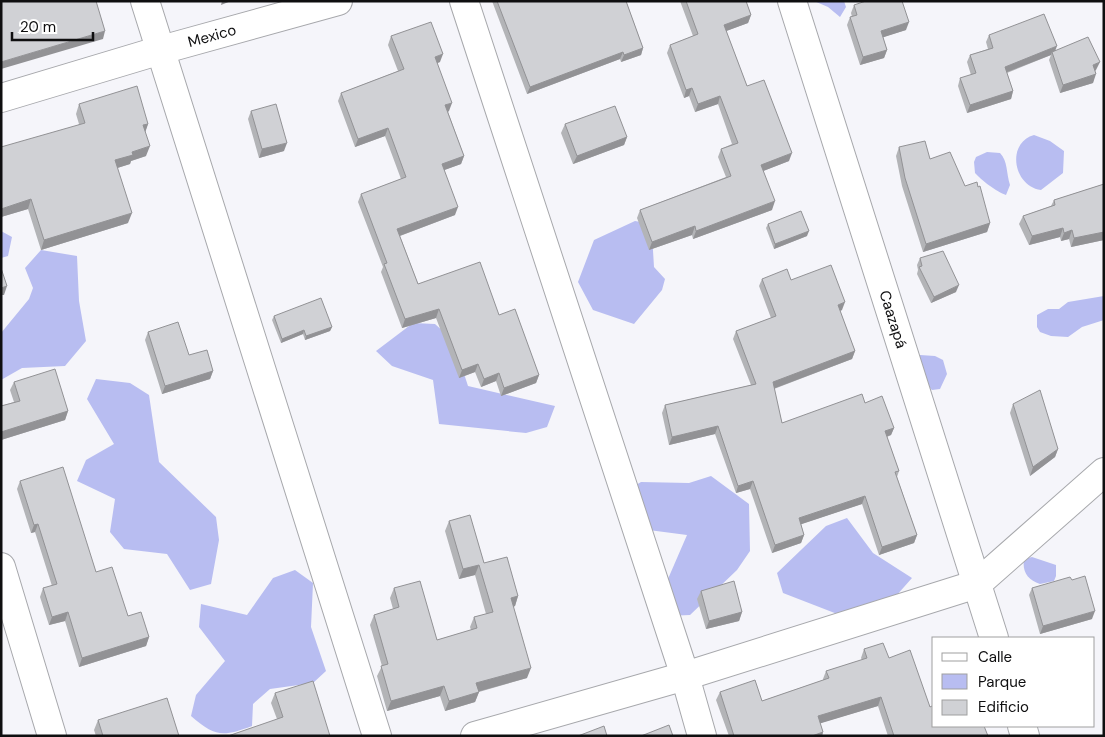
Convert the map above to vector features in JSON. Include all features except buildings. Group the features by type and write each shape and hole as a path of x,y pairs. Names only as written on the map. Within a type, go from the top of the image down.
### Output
{"street":[{"path":"145,1 377,736"},
{"name":"Mexico","path":"1,98 161,50 338,1"},
{"path":"464,1 685,676 702,736"},
{"name":"Caazapá","path":"792,1 994,637"},
{"path":"475,736 685,676 977,584 1104,472"},
{"path":"1,567 52,736"}],"green space":[{"path":"814,1 844,1 846,7 840,17 828,7"},
{"path":"1034,135 1050,141 1064,151 1063,173 1041,190 1032,187 1024,181 1016,164 1019,146 1025,139"},
{"path":"987,152 1000,153 1003,156 1010,185 1006,195 989,186 975,173 974,162 976,157"},
{"path":"635,221 646,223 652,234 654,267 665,279 662,290 634,324 593,310 578,282 594,240"},
{"path":"1,231 12,237 8,256 1,258"},
{"path":"41,250 77,256 79,301 86,341 65,366 22,368 1,380 1,333 29,299 33,288 25,268"},
{"path":"1104,296 1104,320 1082,327 1068,337 1051,336 1040,332 1037,327 1037,315 1048,309 1059,309 1068,302"},
{"path":"413,323 435,324 453,340 468,386 555,406 547,427 526,433 439,424 433,380 392,366 376,351"},
{"path":"920,355 935,356 943,360 947,374 940,389 932,390 925,383 918,358"},
{"path":"96,379 130,383 149,395 159,462 216,517 219,540 211,584 190,590 167,554 124,549 110,532 115,499 77,481 86,460 114,444 87,399"},
{"path":"711,476 749,504 750,551 737,570 690,615 667,616 661,595 687,535 641,529 621,494 641,482 689,483"},
{"path":"847,518 873,553 912,578 888,605 845,617 783,593 777,573 826,526"},
{"path":"1032,557 1056,565 1054,581 1040,584 1029,578 1025,572 1024,559"},
{"path":"295,570 313,583 311,627 326,671 313,683 270,689 253,704 252,726 226,733 220,733 207,728 191,716 196,695 225,661 199,627 201,604 247,615 273,578"}]}
